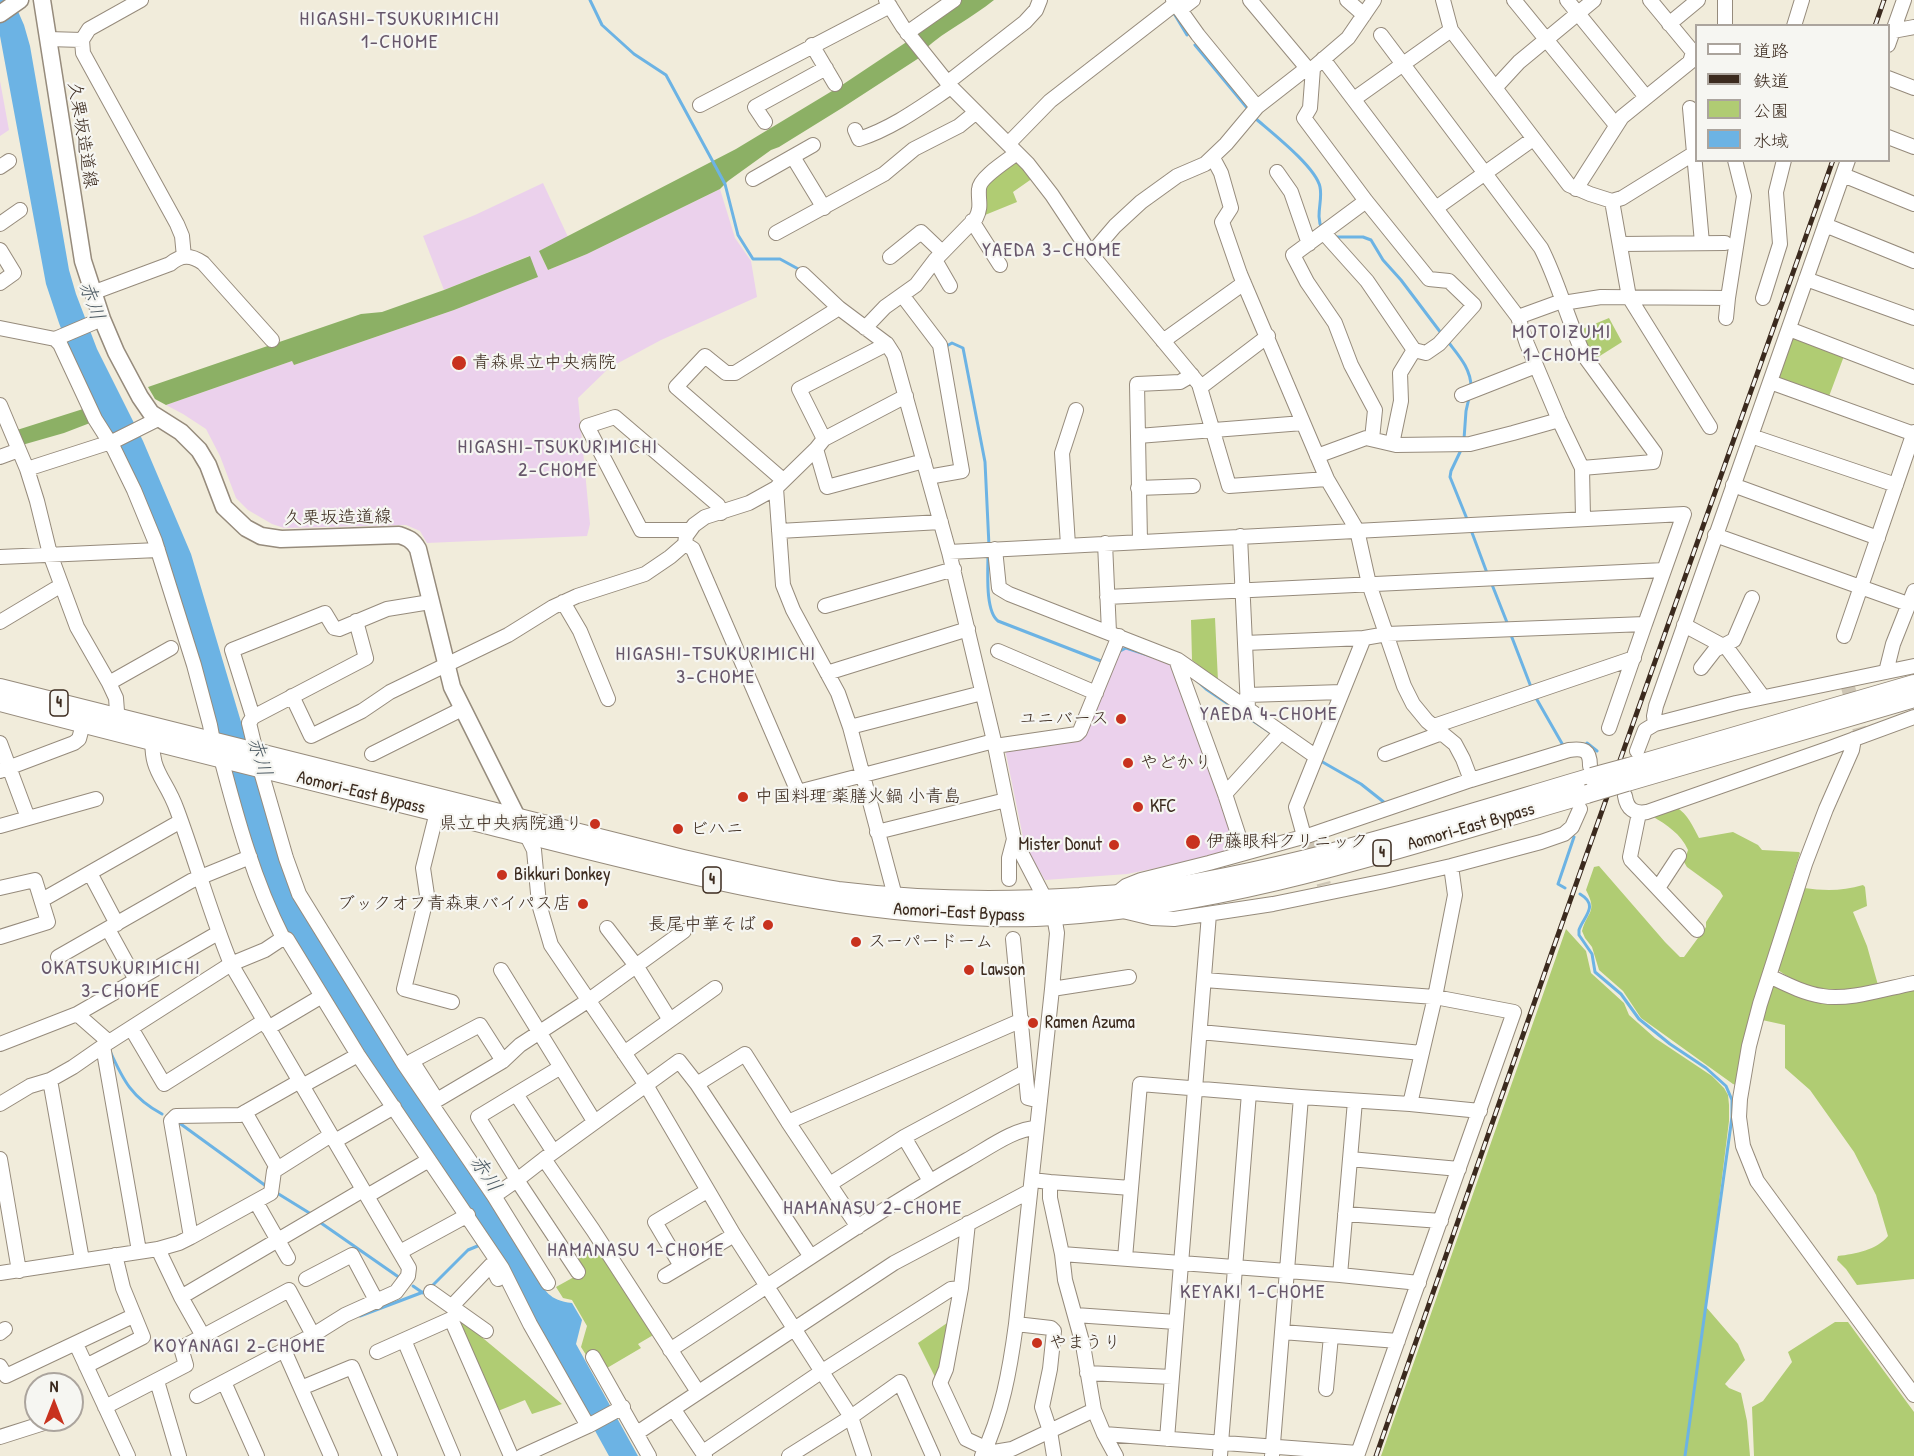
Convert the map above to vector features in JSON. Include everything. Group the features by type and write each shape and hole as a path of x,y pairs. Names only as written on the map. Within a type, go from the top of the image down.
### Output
{"highway":[{"name":"Aomori-East Bypass","path":"153,734 213,741 258,760 437,812 769,892 905,912 972,916 1054,916 1312,858 1587,787 1914,684"},
{"name":"Aomori-East Bypass","path":"0,688 153,734 222,758 258,760 517,817 761,877 838,891 933,899 1046,899 1118,903"},
{"name":"Aomori-East Bypass","path":"1630,774 1914,698"},
{"name":"Aomori-East Bypass","path":"0,702 84,724 118,725"}],"main road":[{"path":"0,14 20,0"},
{"name":"久栗坂造道線","path":"42,0 76,221 83,261 92,292 95,322 116,351 140,398 151,413 181,432 199,450 208,465 224,507 246,528 261,536 281,539 399,535 414,543 418,549 452,687 526,834"}],"street":[{"path":"141,0 89,29 82,40 82,53 177,224 182,236 184,257"},
{"path":"907,33 954,0"},
{"path":"855,130 859,139 903,120 1025,22 1036,10 1040,0"},
{"path":"864,328 885,307 916,285 938,256 972,221 980,209 979,186 983,179 1013,148 1050,101 1176,5 1193,0"},
{"path":"1250,0 1314,65 1354,99 1518,317 1536,366 1582,468 1583,518"},
{"path":"1347,0 1364,15"},
{"path":"1091,254 1115,226 1141,202 1178,176 1213,158 1257,107 1348,38 1374,0"},
{"path":"1443,0 1451,30 1569,185 1612,201 1622,198 1694,154"},
{"path":"1514,0 1616,125"},
{"path":"1567,0 1646,97"},
{"path":"1495,88 1519,62 1594,0"},
{"path":"1576,189 1622,117 1690,62 1693,52 1650,0"},
{"path":"1669,24 1698,0"},
{"path":"1725,0 1725,24"},
{"path":"1795,24 1802,0"},
{"path":"1890,39 1904,0"},
{"path":"700,105 888,2 907,33 949,85 1028,164 1052,195 1091,254 1201,387 1229,486 1328,479"},
{"path":"1176,5 1257,107"},
{"path":"1893,30 1914,27"},
{"path":"1354,99 1451,30"},
{"path":"1382,34 1541,248 1552,269 1585,357 1655,453 1653,462 1582,468"},
{"path":"48,39 82,40"},
{"path":"813,45 835,84"},
{"path":"1314,65 1310,108 1304,118 1366,201 1429,279 1449,281 1474,305 1439,344 1426,354 1414,350 1367,281 1323,233"},
{"path":"765,122 755,106 826,68"},
{"path":"1890,79 1914,88"},
{"path":"1690,108 1702,243"},
{"path":"776,233 884,174 914,149 958,126 975,113"},
{"path":"1890,138 1914,147"},
{"path":"1436,208 1533,139"},
{"path":"753,179 813,145"},
{"path":"793,157 824,208"},
{"path":"1213,158 1221,173 1231,208 1222,222 1244,283 1317,456 1357,530 1369,584 1409,695 1413,704 1455,744 1470,780"},
{"path":"1726,318 1744,196 1736,162"},
{"path":"1763,298 1780,244 1776,192 1784,162"},
{"path":"1655,724 1656,706 1847,162"},
{"path":"1277,172 1291,192 1310,244"},
{"path":"1843,176 1914,204"},
{"path":"1366,201 1293,255 1307,282 1335,323 1351,365 1375,410 1372,439"},
{"path":"1612,201 1629,297 1710,427"},
{"path":"0,224 20,210"},
{"path":"972,221 1000,265"},
{"path":"1825,225 1914,261"},
{"path":"890,257 921,232 938,256 950,286"},
{"path":"1621,244 1725,243"},
{"path":"0,250 14,273 0,283"},
{"path":"92,292 170,264 177,258 192,256 203,263 272,340"},
{"path":"803,274 839,308 887,344 894,355 950,552 1014,840 1054,916 1057,933 1016,1324 1003,1395 984,1452"},
{"path":"1806,279 1914,318"},
{"path":"1163,341 1244,283"},
{"path":"902,295 940,345 962,471 928,477"},
{"path":"1518,317 1563,302 1601,297 1728,298"},
{"path":"839,308 735,373 726,373 705,356 676,387 779,484 779,531 783,585 793,610 838,693 850,727 895,896"},
{"path":"0,328 57,338 95,322"},
{"path":"1789,328 1914,378"},
{"path":"1201,387 1268,336"},
{"path":"57,338 95,419 111,442 134,490 158,550 194,665 213,741"},
{"path":"887,344 799,389 820,444 827,487 924,461"},
{"path":"1392,444 1401,401 1400,373 1414,350"},
{"path":"1462,394 1536,366"},
{"path":"1140,541 1137,384 1180,382 1192,375"},
{"path":"1770,382 1914,434 1844,636"},
{"path":"292,696 311,736 362,711 390,692 508,635 563,602 645,574 685,544 686,536 694,525 705,518 749,503 779,484 820,444 906,396"},
{"path":"0,405 27,469 60,586 77,627 109,683 117,702 118,725"},
{"path":"1068,545 1062,453 1076,410"},
{"path":"690,530 641,530 587,426 615,417 718,505 721,513"},
{"path":"27,469 111,442 158,419"},
{"path":"1317,456 1366,438 1392,444 1470,444 1559,420"},
{"path":"1138,436 1303,423"},
{"path":"1751,436 1896,485"},
{"path":"0,457 19,450"},
{"path":"1733,485 1878,537"},
{"path":"1138,488 1193,486"},
{"path":"950,552 1684,514 1609,728"},
{"path":"779,531 941,522"},
{"path":"1716,535 1908,604"},
{"path":"1240,536 1248,702"},
{"path":"685,544 693,549 798,792 994,743 1077,734 1096,693 1114,634 1107,597 1105,543"},
{"path":"995,549 999,588 1009,594 1178,660 1248,702 1281,732 1316,756"},
{"path":"0,557 158,550"},
{"path":"825,606 954,569"},
{"path":"1107,597 1664,570"},
{"path":"0,622 60,586"},
{"path":"1886,672 1893,644 1914,591"},
{"path":"1701,668 1715,650 1734,640 1752,598"},
{"path":"253,717 232,650 325,613 334,628 339,629 387,609 430,602"},
{"path":"563,602 580,630 608,699"},
{"path":"356,621 366,658 253,717 249,723 286,858 299,894 404,1064 494,1196 548,1282"},
{"path":"1245,643 1364,638 1387,634 1645,624"},
{"path":"1684,625 1727,648 1763,697"},
{"path":"827,673 968,629"},
{"path":"1309,838 1296,807 1364,638"},
{"path":"109,683 171,648"},
{"path":"998,651 1096,693"},
{"path":"1385,754 1438,729 1634,658"},
{"path":"1178,660 1244,852"},
{"path":"1914,666 1846,683 1763,697 1655,724 1645,730 1630,774 1630,808 1639,813 1724,786 1859,735 1914,717"},
{"path":"1248,702 1342,692"},
{"path":"850,727 982,693"},
{"path":"372,754 462,709"},
{"path":"5,769 74,743 79,739 84,724"},
{"path":"1225,794 1281,732"},
{"path":"153,734 154,765 173,799 218,933 231,964 409,1268 408,1276 396,1292 345,1315 313,1335 197,1396"},
{"path":"1859,735 1814,839 1769,976 1752,1035 1740,1099 1739,1117 1741,1136 1757,1181 1914,1395"},
{"path":"0,743 5,769 28,818"},
{"path":"1569,750 1586,751 1590,757 1587,787 1572,827 1564,834 1451,866 1325,889 1273,904 1164,920 1118,903 1126,886 1141,880 1244,852 1309,838 1470,780 1569,750"},
{"path":"222,758 267,908 283,938 287,939 358,1055 502,1268 530,1324 589,1426"},
{"path":"0,826 96,800"},
{"path":"877,832 1006,800"},
{"path":"437,812 423,868 423,881 427,895 404,990 452,1002"},
{"path":"1639,813 1630,857 1697,930"},
{"path":"42,900 181,821"},
{"path":"526,834 534,850 539,904 551,945 646,1085 734,1235 851,1417 864,1456"},
{"path":"1009,879 1009,858 1014,840"},
{"path":"1658,888 1679,856"},
{"path":"58,957 199,878 250,857"},
{"path":"1410,1104 1435,998 1455,895 1451,866"},
{"path":"90,873 136,980"},
{"path":"0,888 35,880 47,923 0,937"},
{"path":"1167,1438 1209,914"},
{"path":"607,928 637,967 670,1020"},
{"path":"503,1061 480,1026 412,1061 437,1100 503,1061 520,1045 637,967 684,931"},
{"path":"0,1044 77,1014 218,933"},
{"path":"0,1104 30,1086 50,1080 73,1067 231,964 265,950 283,938"},
{"path":"1013,939 1028,1098 1040,1101"},
{"path":"501,970 594,1121"},
{"path":"1769,976 1799,990 1829,997 1857,994 1914,982"},
{"path":"1052,988 1129,977"},
{"path":"1104,1434 1167,1438 1220,1449 1357,1455 1514,1012 1435,998 1204,980"},
{"path":"624,1053 715,988"},
{"path":"131,1028 164,1084 266,1024 322,996"},
{"path":"77,1014 106,1044 139,1251"},
{"path":"788,1122 1022,1020"},
{"path":"1200,1032 1422,1053"},
{"path":"697,1084 745,1054 858,1227"},
{"path":"191,1237 171,1121 176,1116 240,1115 358,1055"},
{"path":"494,1196 679,1060 811,1257"},
{"path":"561,1067 478,1117 578,1272"},
{"path":"830,1184 904,1137 1025,1072"},
{"path":"50,1080 82,1260"},
{"path":"1125,1258 1140,1084 1410,1104 1480,1112"},
{"path":"1220,1449 1249,1093"},
{"path":"516,1094 593,1230 698,1392"},
{"path":"1272,1451 1301,1097"},
{"path":"1340,1275 1355,1101"},
{"path":"0,1273 158,1249 179,1243 271,1193 274,1171 277,1168 394,1107"},
{"path":"246,1112 277,1168"},
{"path":"670,1350 930,1181 1013,1135 1028,1128 1037,1128"},
{"path":"904,1137 930,1181"},
{"path":"0,1159 20,1271"},
{"path":"1350,1159 1459,1169"},
{"path":"181,1297 278,1241 429,1160"},
{"path":"637,1433 894,1263 1031,1186 1050,1182 1131,1188"},
{"path":"1050,1182 1050,1198 1065,1280 1083,1345 1094,1410 1116,1456"},
{"path":"681,1266 655,1222 707,1191"},
{"path":"256,1202 288,1258"},
{"path":"1345,1214 1441,1221"},
{"path":"400,1252 468,1215"},
{"path":"968,1223 961,1288 946,1368 940,1383 966,1439 984,1452 1012,1449 1094,1410"},
{"path":"665,1276 734,1235"},
{"path":"158,1249 203,1336"},
{"path":"1062,1254 1419,1282"},
{"path":"86,1366 143,1337 123,1288 115,1255"},
{"path":"306,1279 352,1255 377,1302"},
{"path":"452,1306 491,1265 524,1327 530,1324"},
{"path":"674,1410 704,1454 821,1372 951,1289 961,1288"},
{"path":"105,1407 186,1365 181,1348 289,1290 313,1335"},
{"path":"431,1292 486,1330"},
{"path":"1075,1315 1176,1322"},
{"path":"0,1366 6,1376 133,1316"},
{"path":"377,1352 451,1319 511,1456"},
{"path":"1016,1324 1051,1328 1054,1331 1050,1369 1042,1407 1050,1431 1054,1456"},
{"path":"1282,1332 1398,1341"},
{"path":"1326,1389 1330,1336"},
{"path":"404,1340 453,1456"},
{"path":"76,1344 128,1456"},
{"path":"284,1350 331,1456"},
{"path":"593,1357 620,1409 637,1433 649,1456"},
{"path":"301,1388 352,1367 390,1456"},
{"path":"1087,1373 1172,1377"},
{"path":"157,1381 179,1456"},
{"path":"224,1382 257,1456"},
{"path":"789,1456 851,1417 900,1382 933,1456"},
{"path":"522,1456 589,1426 620,1409"},
{"path":"0,1437 24,1429"}],"shaded area":[{"path":"0,81 9,130 0,136"},
{"name":"青森県立中央病院","path":"543,183 568,237 539,251 548,270 587,254 720,189 735,238 751,261 757,297 661,340 609,368 578,398 590,524 587,536 427,543 420,531 406,525 284,528 248,510 236,498 220,456 206,429 166,405 292,361 294,365 454,310 537,277 529,256 444,290 423,236"},
{"path":"1121,643 1170,662 1239,845 1235,852 1127,874 1045,880 1025,847 1005,749 1082,738"}],"green space":[{"path":"960,0 994,0 925,49 914,34"},
{"path":"908,41 919,58 842,108 771,150 720,189 587,254 548,270 539,251 736,149 842,85"},
{"path":"1020,160 1033,178 1013,192 1017,202 985,215 986,183"},
{"path":"530,256 538,277 454,310 294,365 292,361 166,405 155,399 148,387 361,314 382,312"},
{"path":"1609,318 1622,342 1595,359 1586,347 1580,330"},
{"path":"1791,335 1844,356 1828,399 1779,380 1778,375"},
{"path":"83,409 90,423 22,445 17,430"},
{"path":"1215,618 1218,681 1192,660 1191,620"},
{"path":"1676,807 1687,817 1699,838 1733,832 1758,845 1762,850 1800,853 1770,951 1736,1085 1641,1018 1623,991 1599,970 1592,947 1582,931 1591,908 1586,890 1594,867 1599,866 1665,942 1680,957 1684,957 1706,927 1706,922 1723,896 1720,891 1687,867 1684,862 1688,850 1682,839 1652,816"},
{"path":"1863,885 1867,906 1853,912 1867,946 1878,985 1851,991 1826,991 1802,984 1778,970 1804,888 1834,890"},
{"path":"1566,929 1586,951 1591,973 1624,1003 1629,1015 1655,1038 1712,1076 1728,1095 1729,1121 1706,1307 1738,1344 1745,1360 1725,1384 1741,1393 1747,1421 1750,1456 1381,1456"},
{"path":"1772,986 1802,993 1914,986 1914,1279 1857,1285 1837,1260 1838,1256 1872,1248 1888,1236 1876,1195 1854,1152 1810,1090 1785,1068 1785,1025 1762,1020"},
{"path":"597,1245 655,1334 638,1344 641,1348 607,1368 588,1358 581,1347 587,1326 572,1300 563,1298 556,1287 583,1272 576,1260"},
{"path":"460,1319 562,1404 532,1414 525,1400 498,1411 457,1322"},
{"path":"950,1321 945,1348 936,1379 918,1343"},
{"path":"1835,1322 1848,1322 1914,1412 1914,1456 1754,1456 1752,1407 1763,1401 1792,1362 1788,1352"}],"water":[{"path":"0,0 13,0 30,46 69,270 76,294 97,349 143,441 191,554 286,873 545,1290 558,1300 572,1303 582,1320 576,1344 638,1456 609,1456 499,1257 287,934 265,890 183,611 99,413 73,360 46,284 0,36"}],"waterway":[{"path":"590,0 602,25 634,54 666,75 725,184 738,235 753,259 780,259 802,271"},
{"path":"1175,15 1187,35"},
{"path":"1195,45 1248,109"},
{"path":"1255,118 1292,150 1317,179 1321,192 1319,219 1322,229"},
{"path":"1336,237 1363,237 1371,240 1383,260 1441,333"},
{"path":"943,348 952,343 963,348 985,462 989,546"},
{"path":"1449,343 1467,369 1471,387"},
{"path":"1464,439 1469,398"},
{"path":"1461,450 1450,477 1467,519"},
{"path":"1471,530 1487,573"},
{"path":"988,555 989,600 998,621 1101,661 1104,659"},
{"path":"1491,582 1508,625"},
{"path":"1511,635 1531,687"},
{"path":"1118,652 1126,648 1151,656"},
{"path":"1196,680 1274,735"},
{"path":"1536,698 1564,747"},
{"path":"1587,743 1597,751"},
{"path":"1319,760 1361,784 1385,803"},
{"path":"1565,888 1558,884 1574,837"},
{"path":"1580,894 1586,898 1590,907 1579,930 1579,935 1592,954 1595,972 1621,994 1639,1019 1670,1044 1706,1068 1726,1086 1732,1100 1732,1117 1685,1456"},
{"path":"110,1051 119,1071 136,1095 162,1114"},
{"path":"178,1122 266,1186"},
{"path":"277,1193 311,1214"},
{"path":"321,1223 400,1278"},
{"path":"431,1287 468,1250 480,1245"},
{"path":"413,1286 423,1293"},
{"path":"360,1316 426,1291"}],"tunnel":[{"path":"1848,687 1860,731"},
{"path":"1313,842 1324,885"}],"railway":[{"path":"1876,24 1884,0"},
{"path":"1376,1456 1832,162"}],"place":[{"name":"青森県立中央病院","path":"459,363"},
{"name":"ユニバース","path":"1121,719"},
{"name":"やどかり","path":"1128,763"},
{"name":"中国料理 薬膳火鍋 小青島","path":"743,797"},
{"name":"KFC","path":"1138,807"},
{"name":"県立中央病院通り","path":"595,824"},
{"name":"ビハニ","path":"678,829"},
{"name":"伊藤眼科クリニック","path":"1193,842"},
{"name":"Mister Donut","path":"1114,845"},
{"name":"Bikkuri Donkey","path":"502,875"},
{"name":"ブックオフ青森東バイパス店","path":"583,904"},
{"name":"長尾中華そば","path":"768,925"},
{"name":"スーパードーム","path":"856,942"},
{"name":"Lawson","path":"969,970"},
{"name":"Ramen Azuma","path":"1033,1023"},
{"name":"やまうり","path":"1037,1343"}],"district":[{"name":"HIGASHI-TSUKURIMICHI 1-CHOME","path":"400,32"},
{"name":"YAEDA 3-CHOME","path":"1052,251"},
{"name":"MOTOIZUMI 1-CHOME","path":"1562,344"},
{"name":"HIGASHI-TSUKURIMICHI 2-CHOME","path":"558,460"},
{"name":"HIGASHI-TSUKURIMICHI 3-CHOME","path":"716,666"},
{"name":"YAEDA 4-CHOME","path":"1269,715"},
{"name":"OKATSUKURIMICHI 3-CHOME","path":"121,980"},
{"name":"HAMANASU 2-CHOME","path":"873,1209"},
{"name":"HAMANASU 1-CHOME","path":"636,1251"},
{"name":"KEYAKI 1-CHOME","path":"1253,1293"},
{"name":"KOYANAGI 2-CHOME","path":"240,1347"}],"water label":[{"name":"赤川","path":"91,301"},
{"name":"赤川","path":"259,757"},
{"name":"赤川","path":"485,1174"}]}
